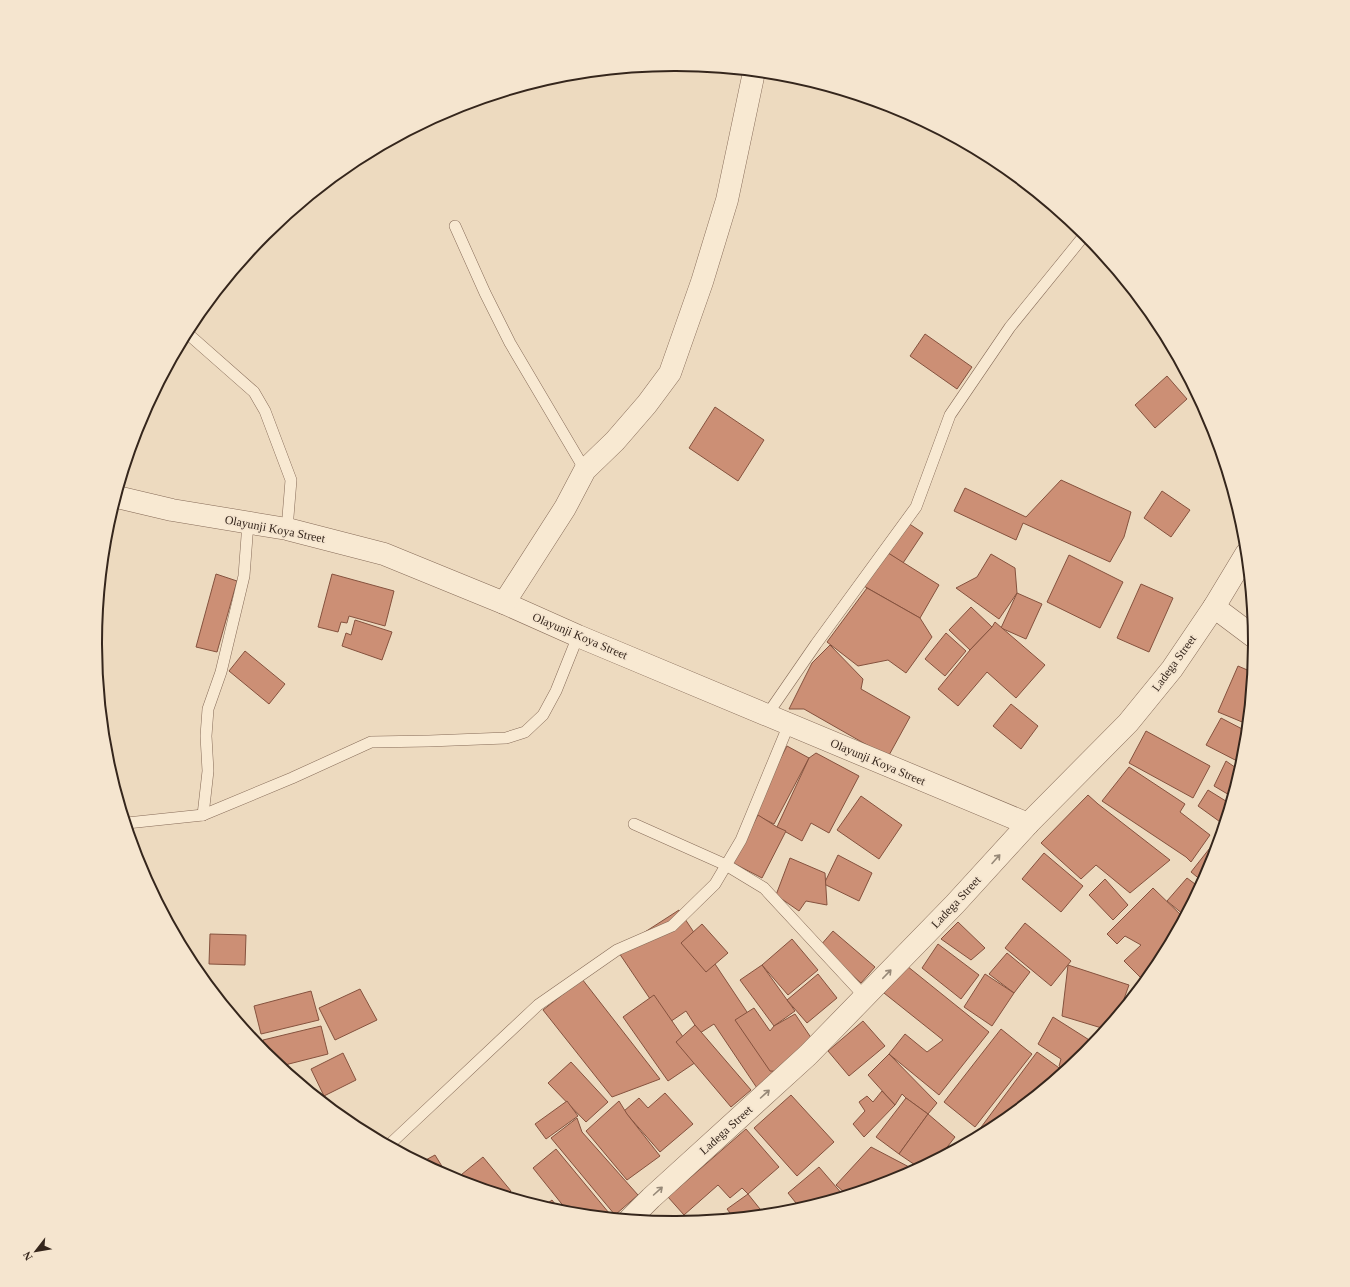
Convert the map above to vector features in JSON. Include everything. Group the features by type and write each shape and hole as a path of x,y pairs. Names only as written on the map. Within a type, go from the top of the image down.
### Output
{"street":[{"path":"504,603 565,508 585,470 615,441 647,404 670,373 702,282 727,200 753,76"},
{"name":"Olayunji Koya Street","path":"122,497 172,510 286,529 384,554 504,603 578,636 1028,824"},
{"name":"Ladega Street","path":"634,1215 808,1055 955,904 1028,824 1128,723 1172,670 1214,607 1242,561"},
{"path":"1214,607 1247,632"}],"lane":[{"path":"455,226 510,343 585,470"},
{"path":"767,715 816,644 916,507 950,416 1010,327 1081,240"},
{"path":"192,337 254,392 265,411 291,480 286,529"},
{"path":"203,815 208,771 206,736 208,709 221,672 244,576 248,523"},
{"path":"131,823 203,815 292,778 371,742 506,738 525,732 542,715 556,691 578,636"},
{"path":"393,1141 538,1005 617,950 672,926 715,884 741,840 789,724"},
{"path":"634,824 726,865 764,888 865,997"}],"building":[{"path":"925,334 972,367 957,389 910,356"},
{"path":"1167,376 1187,399 1155,428 1135,405"},
{"path":"715,407 764,440 738,481 689,448"},
{"path":"1061,480 1131,512 1124,537 1110,562 1023,523 1016,540 954,511 965,488 1026,517"},
{"path":"1162,491 1190,510 1171,537 1144,518"},
{"path":"905,521 923,533 903,563 885,551"},
{"path":"885,551 939,585 920,618 862,585"},
{"path":"991,554 1015,568 1017,593 999,619 956,588 977,577"},
{"path":"1069,555 1123,582 1100,628 1047,602"},
{"path":"216,574 237,581 217,652 196,647"},
{"path":"332,574 394,591 385,626 349,616 347,623 341,622 338,632 318,627"},
{"path":"1141,584 1173,598 1149,652 1117,638"},
{"path":"867,588 920,618 932,637 906,673 888,660 858,666 827,642"},
{"path":"1017,593 1042,604 1026,639 1001,628"},
{"path":"971,607 992,627 970,650 949,630"},
{"path":"355,620 392,632 382,660 342,646 346,633 351,635"},
{"path":"995,622 1045,665 1016,698 987,672 958,706 938,689"},
{"path":"946,633 966,651 945,676 925,659"},
{"path":"830,645 863,679 861,689 910,717 888,757 804,709 789,709 812,663"},
{"path":"245,651 285,684 269,704 229,671"},
{"path":"1238,666 1247,670 1242,722 1218,712"},
{"path":"1011,704 1038,726 1021,749 993,726"},
{"path":"1221,718 1241,728 1235,760 1206,745"},
{"path":"1146,731 1210,766 1193,798 1129,763"},
{"path":"787,746 809,758 774,824 752,813"},
{"path":"816,753 859,776 829,833 811,823 802,841 777,827 809,758"},
{"path":"1226,761 1234,766 1227,794 1214,786"},
{"path":"1129,767 1185,804 1180,812 1210,835 1191,862 1186,857 1102,801"},
{"path":"1208,790 1225,801 1219,821 1198,806"},
{"path":"1088,795 1170,860 1130,893 1096,865 1081,879 1041,843"},
{"path":"861,796 902,825 879,859 837,830"},
{"path":"758,815 786,831 762,878 733,863"},
{"path":"1209,849 1197,877 1191,872"},
{"path":"1044,853 1083,886 1061,912 1022,879"},
{"path":"838,855 872,873 859,901 824,884"},
{"path":"790,858 825,873 827,905 806,901 799,911 776,895"},
{"path":"1187,878 1194,884 1180,912 1167,901"},
{"path":"1105,879 1128,905 1113,920 1089,895"},
{"path":"1153,888 1179,914 1171,930 1140,977 1124,961 1141,945 1125,936 1117,944 1107,934"},
{"path":"679,910 787,1072 759,1091 714,1024 700,1033 686,1011 667,1024 617,950"},
{"path":"958,922 985,948 971,960 941,939"},
{"path":"1025,923 1071,961 1051,986 1005,948"},
{"path":"702,924 728,953 706,972 681,943"},
{"path":"833,931 875,967 861,983 820,946"},
{"path":"210,934 246,935 245,965 209,964"},
{"path":"792,939 818,970 788,995 762,965"},
{"path":"938,944 979,975 961,999 922,968"},
{"path":"1007,953 1030,972 1014,993 989,974"},
{"path":"762,965 795,1011 774,1026 740,980"},
{"path":"1068,965 1129,985 1125,997 1099,1027 1062,1016"},
{"path":"907,966 989,1032 939,1095 889,1054 905,1034 927,1052 943,1040 884,993"},
{"path":"818,974 837,998 807,1023 787,1000"},
{"path":"985,974 1014,993 992,1026 964,1007"},
{"path":"582,979 660,1079 612,1097 543,1010"},
{"path":"360,989 377,1020 335,1040 319,1008"},
{"path":"311,991 319,1020 261,1034 254,1006"},
{"path":"654,995 699,1060 668,1081 623,1017"},
{"path":"754,1008 770,1031 774,1026 795,1014 814,1042 787,1072 770,1071 735,1020"},
{"path":"1053,1017 1088,1039 1060,1067 1061,1059 1038,1044"},
{"path":"863,1021 885,1046 849,1076 828,1051"},
{"path":"695,1025 751,1090 731,1107 676,1042"},
{"path":"321,1026 328,1054 288,1064 263,1040"},
{"path":"1001,1029 1032,1054 975,1127 944,1102"},
{"path":"1037,1052 1059,1068 1024,1098 981,1127"},
{"path":"343,1053 356,1080 324,1096 311,1069"},
{"path":"889,1054 937,1103 928,1114 902,1094 895,1105 868,1075"},
{"path":"571,1062 608,1102 586,1122 548,1083"},
{"path":"882,1091 895,1105 864,1137 853,1124 865,1111 859,1102 867,1096 873,1102"},
{"path":"665,1093 693,1124 660,1152 624,1111 639,1098 648,1108"},
{"path":"791,1095 834,1142 797,1176 754,1128"},
{"path":"906,1098 928,1114 899,1154 876,1137"},
{"path":"567,1101 578,1116 546,1139 535,1124"},
{"path":"619,1101 627,1114 660,1156 627,1180 586,1131"},
{"path":"928,1114 955,1137 948,1146 913,1164 899,1154"},
{"path":"577,1118 582,1132 638,1195 617,1213 613,1212 551,1138"},
{"path":"746,1129 779,1167 748,1194 742,1188 730,1198 718,1185 684,1215 668,1197"},
{"path":"871,1147 907,1166 859,1186 842,1191 836,1185"},
{"path":"556,1149 608,1212 562,1205 533,1168"},
{"path":"435,1155 442,1166 427,1159"},
{"path":"483,1157 511,1191 491,1186 462,1174"},
{"path":"819,1167 840,1191 796,1203 788,1193"},
{"path":"748,1194 760,1209 730,1213 727,1209"}]}
